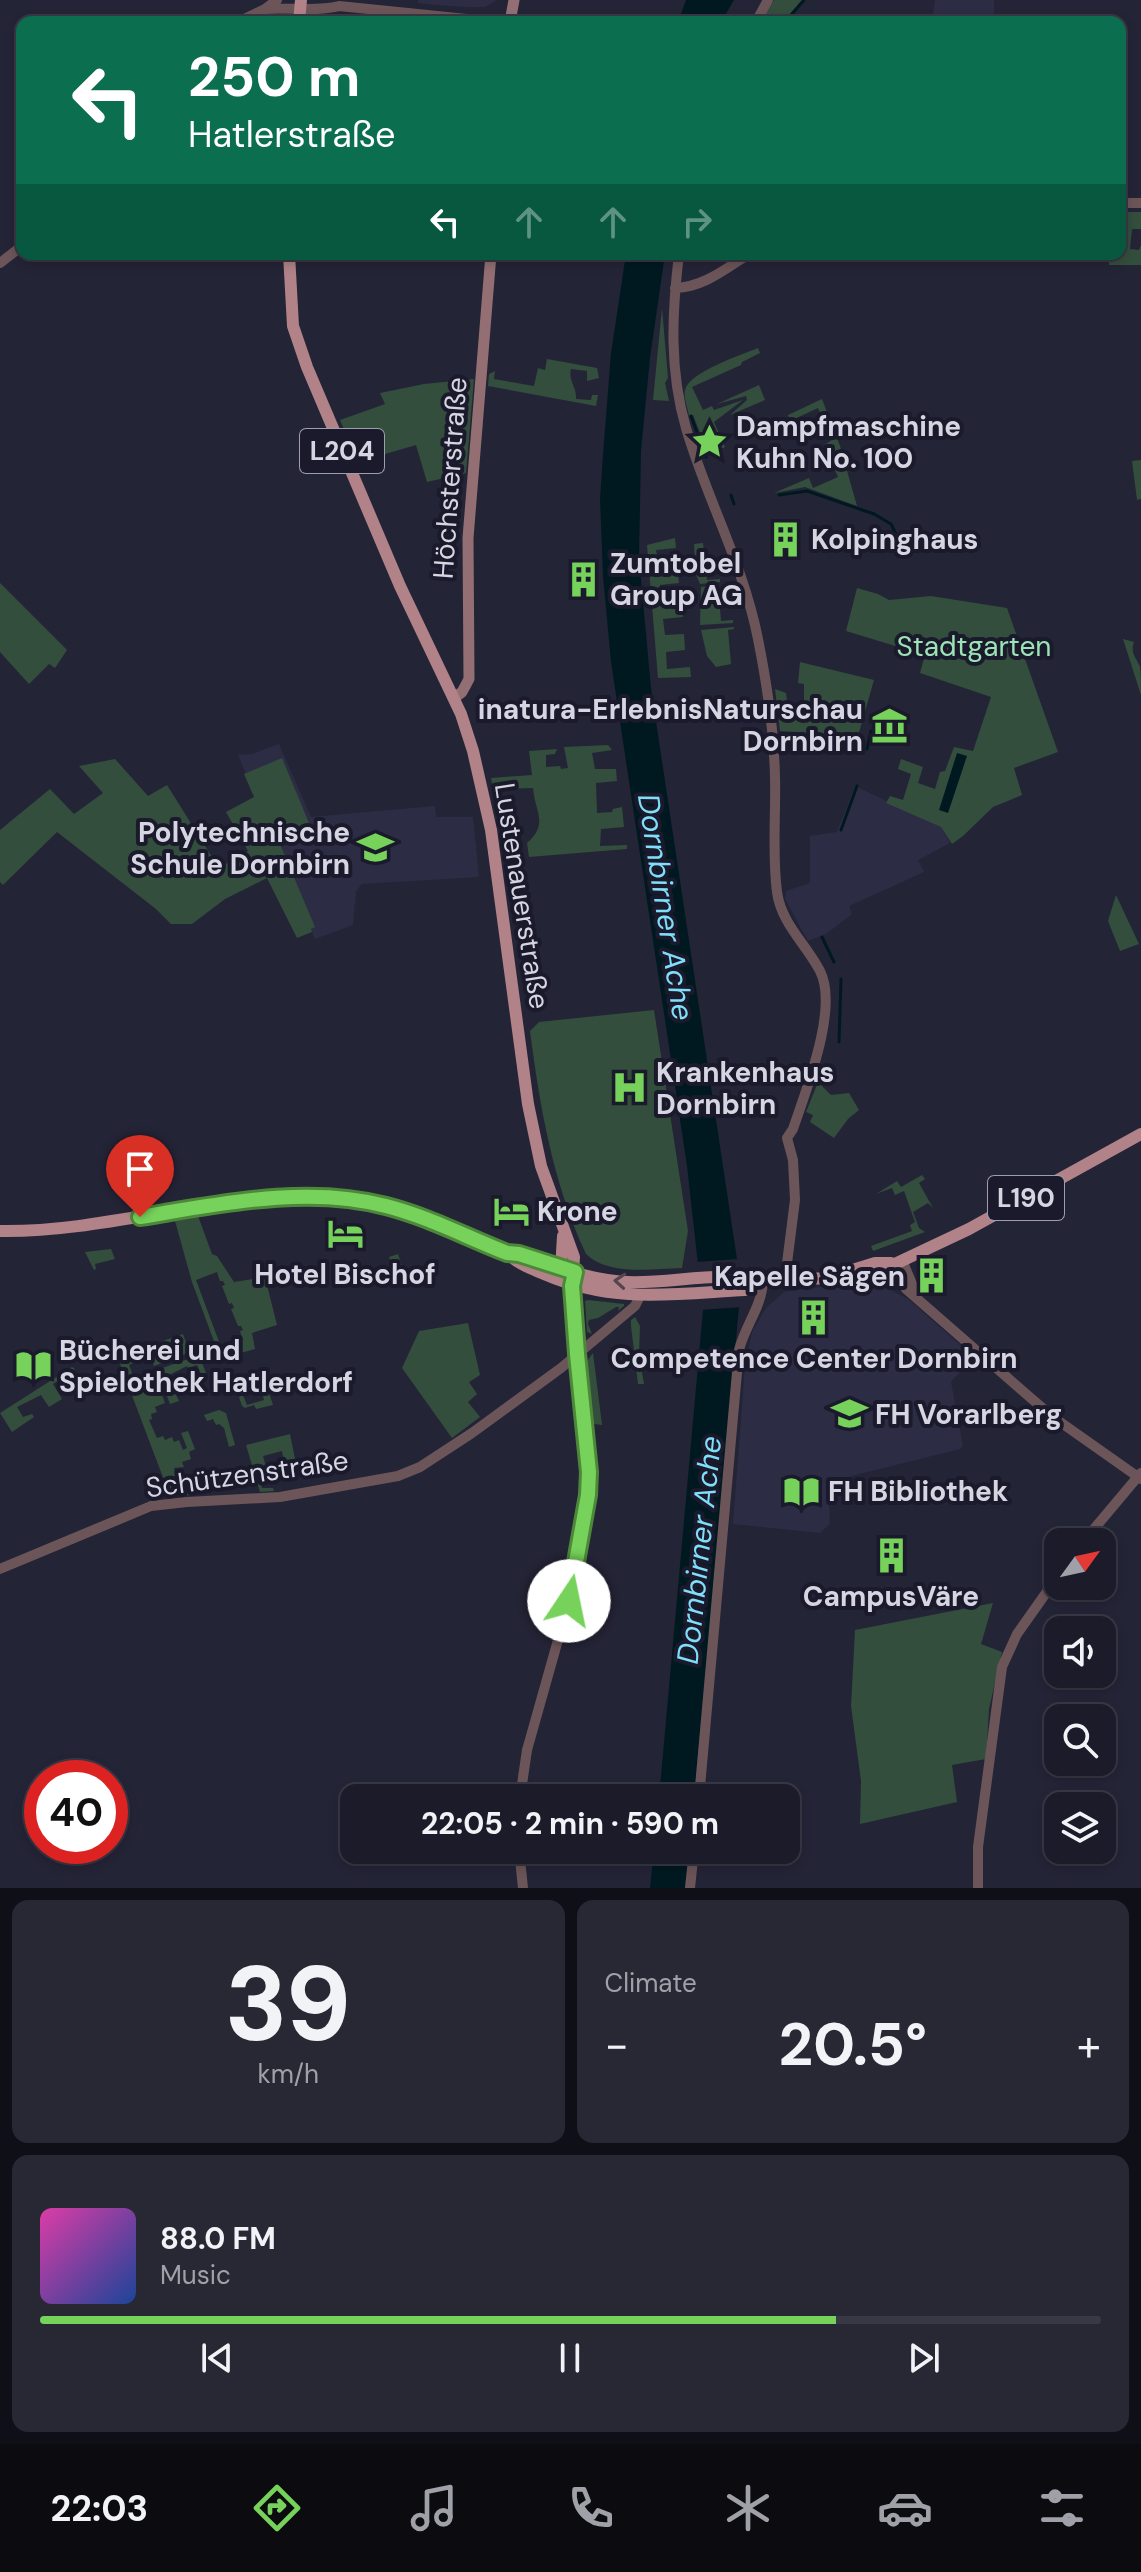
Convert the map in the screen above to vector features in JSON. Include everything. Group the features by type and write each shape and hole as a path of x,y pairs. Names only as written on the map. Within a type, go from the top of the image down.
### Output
{"main road":[{"name":"Lustenauerstraße","path":"289,260 293,326 307,367 400,586 454,698 473,751 486,802 528,1104 541,1166 574,1257 574,1279"},
{"name":"Höchsterstraße","path":"454,698 465,688 469,679 468,538 491,260"},
{"name":"L190","path":"0,1231 74,1226 249,1201 319,1197 385,1205 438,1222 507,1253 519,1254 561,1269 574,1279 693,1286 835,1276 875,1263 898,1261 969,1229 1141,1134"},
{"name":"L204","path":"561,1269 563,1228"},
{"name":"L190","path":"507,1253 516,1263 574,1279 605,1293 640,1296 693,1286"}],"street":[{"path":"250,16 277,0"},
{"path":"265,9 300,3 330,8 335,3 445,16"},
{"path":"0,263 16,251"},
{"path":"678,260 672,353 683,417 745,584 765,678 774,763 779,902 788,925 824,982 826,1012 793,1129 787,1138 793,1160 795,1200 785,1279"},
{"path":"675,288 703,283 739,260"},
{"path":"898,1261 903,1285 1053,1417 1140,1476 1095,1528"},
{"path":"522,1784 527,1750 569,1601 588,1495 589,1454 577,1354 574,1279"},
{"path":"700,1784 739,1350 761,1298 763,1281"},
{"name":"Schützenstraße","path":"0,1569 151,1506 280,1497 398,1476 420,1467 472,1433 577,1354 638,1302 640,1296"},
{"path":"978,1888 978,1847 1002,1667 1017,1634 1044,1596"},
{"path":"520,1864 523,1888"},
{"path":"690,1888 693,1864"}],"shaded area":[{"path":"418,0 497,0 485,7 465,7 418,3"},
{"path":"935,0 994,0 994,16 933,16"},
{"name":"Polytechnische Schule Dornbirn","path":"279,744 311,817 435,806 436,817 473,817 479,877 362,884 356,891 353,925 315,939 238,755 252,754"},
{"path":"855,786 941,827 950,843 918,860 924,872 849,906 852,914 826,934 808,941 785,899 786,891 810,883 810,836 837,832"},
{"name":"FH Vorarlberg","path":"871,1280 908,1299 974,1357 951,1382 963,1446 851,1476 829,1503 830,1524 820,1533 733,1524 745,1367 752,1332 766,1308 784,1292"}],"green space":[{"path":"774,0 802,0 788,16 765,16"},
{"path":"1126,212 1141,212 1141,229 1132,229 1130,249 1139,250 1141,245 1141,265 1109,265 1109,260 1126,260"},
{"path":"662,308 668,378 665,383 669,401 653,400"},
{"path":"758,348 760,353 741,365 692,387 703,410 712,406 714,410 743,400 714,422 725,447 713,453 711,450 718,446 713,434 702,438 693,415 689,416 685,390 705,371"},
{"path":"547,359 597,368 599,378 587,381 587,371 571,369 570,373 576,399 591,400 592,395 598,395 596,406 488,386 489,374 495,371 494,379 534,386 538,368 545,370"},
{"path":"474,379 466,473 427,482 416,445 358,462 340,420 385,404 380,393 424,384"},
{"path":"759,385 765,400 730,415 747,400 746,396 717,404"},
{"path":"822,399 840,446 857,506 805,487 774,493 809,478 813,488 838,477 824,445 832,440 818,408 790,421 788,415"},
{"path":"1141,460 1141,499 1137,500 1132,461"},
{"path":"675,538 676,548 656,550 659,568 677,566 679,583 660,585 662,601 681,600 683,617 663,619 665,635 684,634 685,650 666,652 667,669 690,667 691,677 658,678 647,545"},
{"path":"703,543 707,580 720,579 720,582 700,584 696,575 694,544"},
{"path":"0,583 67,650 55,668 49,664 29,684 0,652"},
{"path":"718,585 721,621 733,620 733,623 700,625 701,587"},
{"name":"Stadtgarten","path":"857,588 889,600 931,596 1007,608 1058,752 1014,768 1022,795 993,807 952,844 941,827 886,803 890,796 903,800 911,774 898,769 901,759 923,767 918,783 935,789 940,772 945,771 954,747 973,751 991,697 920,673 925,655 846,631"},
{"path":"734,627 728,630 731,664 716,667 707,656 701,630"},
{"path":"1123,639 1134,642 1133,653 1140,667 1141,695"},
{"name":"Stadtgarten","path":"800,662 874,680 858,736 780,731 775,689 786,693 789,716 804,715 804,684 798,683"},
{"path":"608,745 612,750 592,753 595,769 616,769 617,781 596,783 597,813 612,812 622,807 624,827 601,829 600,846 627,845 627,849 529,857 527,843 534,836 539,823 533,788 493,789 491,778 532,775 529,751 557,749 555,754 546,755 546,767 560,766 561,769 568,768 564,747"},
{"path":"282,758 309,823 277,837 315,927 311,929 312,932 297,938 267,878 225,899 192,924 171,924 57,832 3,885 0,882 0,830 50,789 74,814 103,793 79,766 115,759 148,796 167,785 219,868 248,851 226,812 254,797 244,774"},
{"path":"1116,895 1139,944 1120,951 1108,921"},
{"path":"654,1010 688,1231 682,1268 645,1270 606,1266 586,1254 556,1173 530,1031 539,1022"},
{"path":"818,1082 831,1095 849,1093 859,1110 834,1138 810,1122 813,1115 806,1112"},
{"path":"922,1175 925,1179 919,1183 933,1208 928,1203 913,1212 919,1228 925,1232 873,1251 871,1246 912,1231 910,1225 915,1222 904,1191 895,1195 892,1188 876,1194 897,1181 901,1187"},
{"path":"198,1216 212,1254 217,1256 234,1282 265,1277 277,1325 252,1333 255,1349 227,1357 225,1352 230,1345 243,1340 240,1331 243,1330 238,1326 231,1309 234,1308 232,1303 229,1304 222,1286 225,1285 217,1272 196,1280 221,1347 225,1347 218,1352 192,1282 175,1221"},
{"path":"111,1249 115,1259 95,1264 94,1270 85,1252"},
{"path":"398,1254 407,1282 398,1285 389,1257"},
{"path":"585,1301 624,1306 618,1311 619,1307 616,1307 589,1320 592,1334 587,1332"},
{"path":"635,1317 640,1326 639,1354 644,1384 638,1384 631,1326 631,1320"},
{"path":"468,1323 480,1375 469,1382 477,1394 468,1402 480,1417 452,1438 402,1368 419,1331"},
{"path":"183,1334 189,1351 201,1348 154,1366 146,1347"},
{"path":"143,1344 144,1348 132,1353 135,1362 129,1365 136,1383 143,1381 144,1392 158,1385 165,1403 155,1407 157,1412 151,1414 152,1419 149,1420 157,1438 163,1436 165,1440 172,1437 174,1442 179,1440 183,1450 187,1448 181,1433 188,1431 195,1449 189,1452 191,1459 182,1462 184,1467 174,1468 178,1487 183,1491 192,1487 192,1495 170,1496 116,1353"},
{"path":"593,1353 602,1425 594,1424 584,1365"},
{"path":"199,1355 206,1373 201,1374 197,1365 187,1366 167,1376 179,1401 170,1404 157,1370"},
{"path":"72,1367 75,1369 53,1384 62,1399 49,1407 41,1395 17,1407 23,1417 32,1414 34,1417 12,1432 0,1413"},
{"path":"268,1390 273,1405 256,1409 254,1405 242,1406 239,1397 243,1395 247,1405 264,1400 262,1392"},
{"path":"219,1410 226,1413 235,1445 229,1447 224,1428 216,1425 213,1419 207,1421 204,1415"},
{"path":"290,1434 295,1459 284,1462 282,1451 263,1456 268,1474 260,1476 262,1488 273,1488 274,1491 260,1492 246,1445"},
{"path":"993,1603 981,1644 1002,1652 989,1709 986,1759 952,1765 957,1802 860,1824 861,1781 851,1706 855,1630"}],"water":[{"path":"686,0 734,0 725,16 680,16"},
{"name":"Dornbirner Ache","path":"625,260 664,260 641,451 639,558 651,688 737,1259 739,1307 695,1784 660,1784 703,1310 687,1166 611,662 600,499 611,353"},
{"path":"957,753 967,756 948,813 939,810"},
{"path":"653,1864 688,1864 685,1888 650,1888"}],"pier":[{"path":"739,1259 743,1307 699,1310 696,1262"}],"waterway":[{"path":"790,16 804,0"},
{"path":"691,416 706,457"},
{"path":"779,495 807,491 874,514 891,524 903,549"},
{"path":"731,495 734,504"},
{"path":"867,749 871,731"},
{"path":"841,830 857,786"},
{"path":"822,937 834,962"},
{"path":"839,1042 841,979"}],"place":[{"name":"Dampfmaschine Kuhn No. 100","path":"710,442"},
{"name":"Kolpinghaus","path":"785,539"},
{"name":"Zumtobel Group AG","path":"584,579"},
{"name":"inatura-ErlebnisNaturschau Dornbirn","path":"889,725"},
{"name":"Polytechnische Schule Dornbirn","path":"376,848"},
{"name":"Krankenhaus Dornbirn","path":"630,1088"},
{"name":"Krone","path":"511,1211"},
{"name":"Hotel Bischof","path":"345,1234"},
{"name":"Kapelle Sägen","path":"931,1276"},
{"name":"Competence Center Dornbirn","path":"814,1318"},
{"name":"Bücherei und Spielothek Hatlerdorf","path":"33,1366"},
{"name":"FH Vorarlberg","path":"849,1414"},
{"name":"FH Bibliothek","path":"802,1491"},
{"name":"CampusVäre","path":"891,1556"}],"route":[{"path":"140,1217 272,1199 346,1199 385,1205 423,1217 507,1253 575,1272 572,1286 589,1472 588,1495 569,1601"}]}
